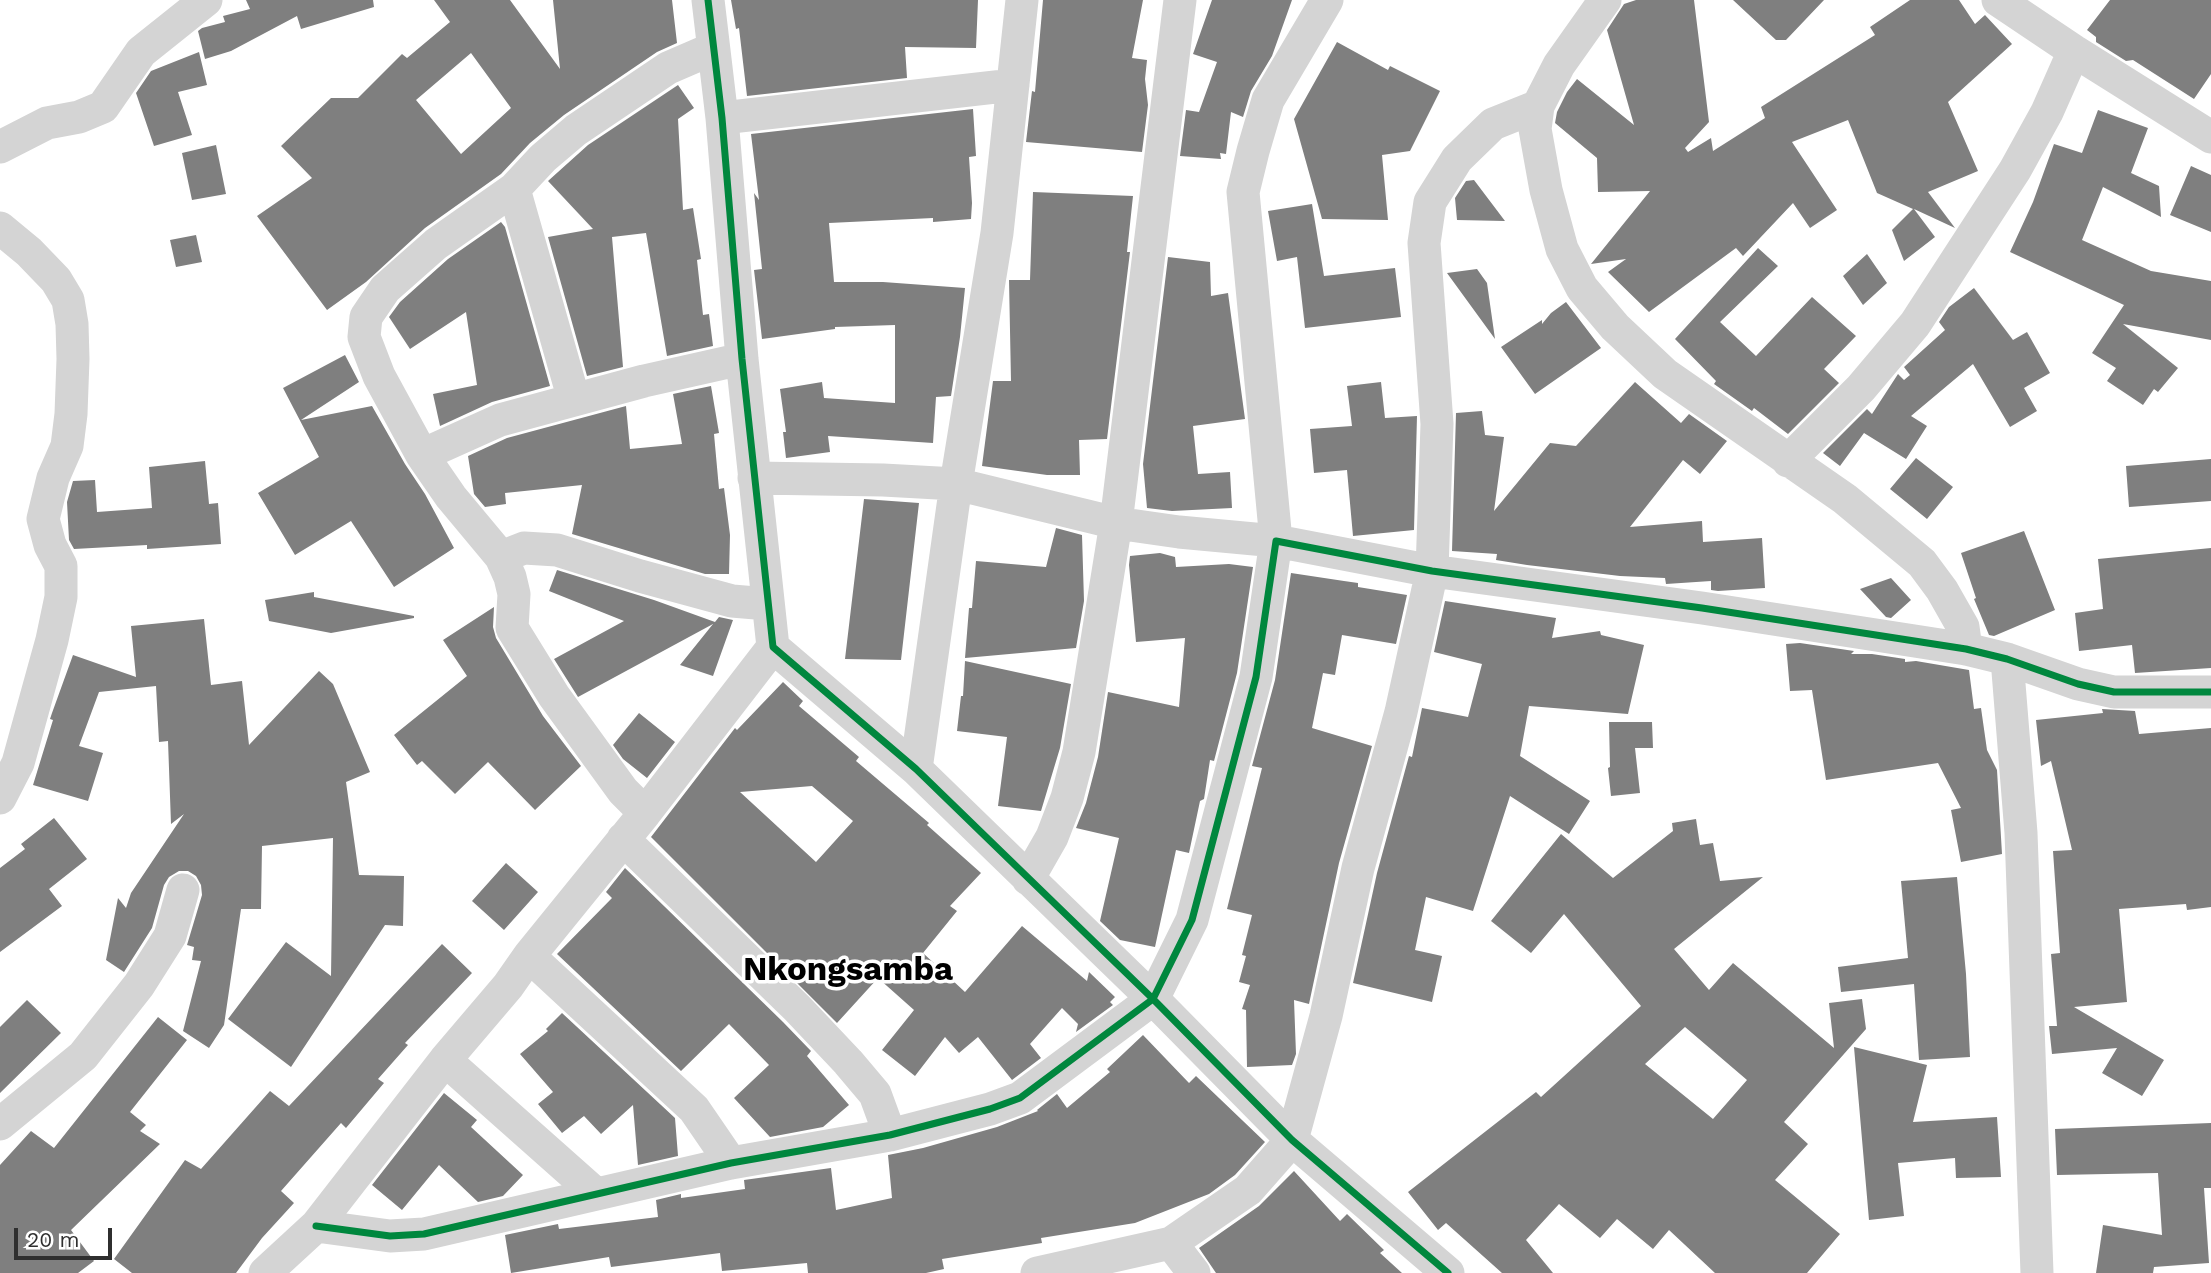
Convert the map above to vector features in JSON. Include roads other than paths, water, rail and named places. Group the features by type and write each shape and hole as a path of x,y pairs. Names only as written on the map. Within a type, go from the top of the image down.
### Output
{"street":[{"path":"0,147 47,124 79,117 103,107 141,52 206,0"},
{"path":"708,0 722,118 742,359 773,647 916,769 1153,999 1292,1140 1448,1273"},
{"path":"916,769 956,484 997,233 1022,0"},
{"path":"1028,879 1057,824 1079,752 1116,523 1180,0"},
{"path":"316,1226 390,1236 424,1234 731,1163 890,1135 990,1110 1020,1098 1153,999 1192,920 1256,677 1276,541 1243,192 1268,100 1327,0"},
{"path":"1605,0 1559,65 1538,106 1535,129 1546,190 1562,249 1582,288 1615,327 1665,374 1845,499 1922,563 1942,590 1963,627 1966,649"},
{"path":"1998,0 2211,137"},
{"path":"645,813 623,791 554,696 512,628 514,594 510,577 500,557 451,497 422,455 379,376 364,337 366,317 385,289 436,244 514,189 543,158 594,117 668,68 712,49"},
{"path":"1788,461 1861,388 1915,324 2015,170 2047,112 2074,51"},
{"path":"722,118 1013,85"},
{"path":"1037,1273 1171,1243 1248,1190 1292,1140 1326,1016 1358,868 1401,712 1432,571 1437,424 1425,289 1424,243 1430,201 1457,159 1493,124 1538,106"},
{"path":"514,189 574,400"},
{"path":"0,228 29,252 56,280 68,300 73,359 67,446 47,495 43,519 50,545 61,566 61,597 18,763 0,799"},
{"path":"422,455 500,419 643,381 742,359"},
{"path":"754,478 956,484 1116,523 1178,533 1276,541 1432,571 1729,612 1966,649 2007,659 2078,684 2114,692 2211,692"},
{"path":"500,557 523,548 557,550 732,601 768,604"},
{"path":"265,1273 316,1226 445,1060 508,986 529,956 645,813 773,647"},
{"path":"2007,659 2021,833 2037,1273"},
{"path":"623,839 797,1008 848,1062 875,1094 890,1135"},
{"path":"0,1124 83,1056 139,985 170,936 183,890"},
{"path":"529,956 694,1109 731,1163"},
{"path":"445,1060 596,1194"},
{"path":"1171,1243 1194,1273"}],"district":[{"name":"Nkongsamba","path":"848,970"}]}
